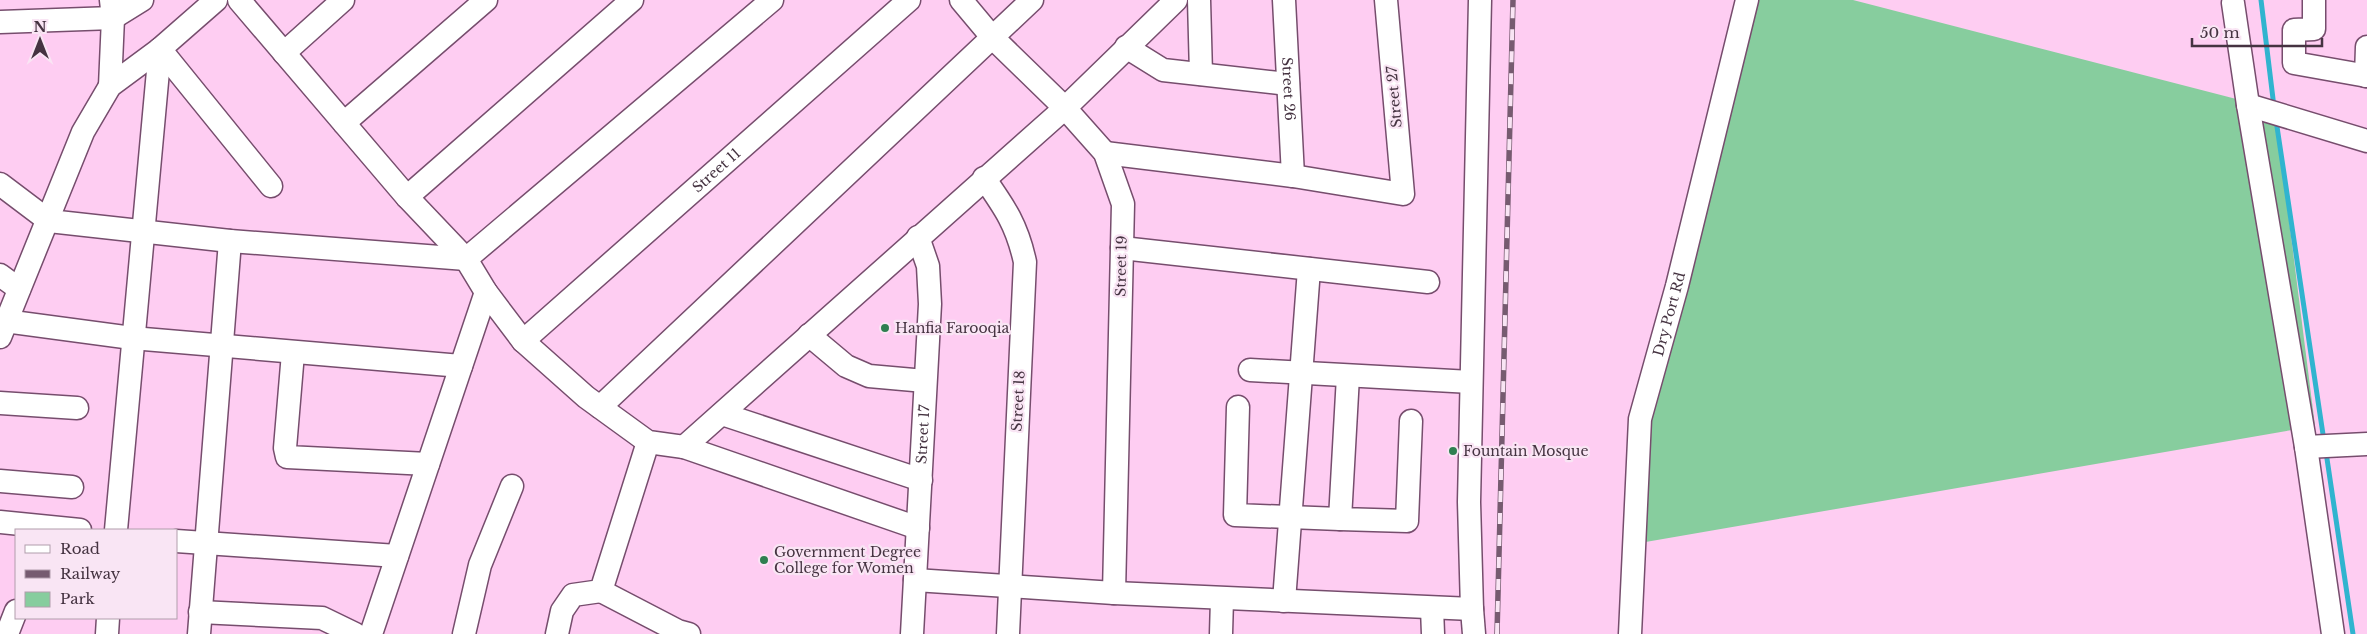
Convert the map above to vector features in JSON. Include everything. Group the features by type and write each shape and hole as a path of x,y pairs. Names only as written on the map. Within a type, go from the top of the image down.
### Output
{"street":[{"path":"0,22 112,9 142,0"},
{"path":"216,0 160,49 110,86 84,132 3,329 461,366"},
{"path":"239,0 407,197 466,260 486,292 523,341 600,407 648,442 684,447 918,528"},
{"path":"284,53 343,0"},
{"path":"344,123 486,0"},
{"path":"407,197 632,0"},
{"path":"0,184 48,221 230,241 466,260 772,0"},
{"name":"Street 19","path":"961,0 992,37 1065,108 1105,153 1123,204 1114,593"},
{"path":"600,407 1032,0"},
{"path":"684,447 984,178 1065,108 1126,46 1176,0"},
{"path":"1199,0 1201,74"},
{"name":"Street 26","path":"1284,0 1293,176"},
{"name":"Street 27","path":"1293,176 1403,194 1386,0"},
{"path":"1474,634 1468,502 1480,0"},
{"name":"Dry Port Rd","path":"1630,634 1640,419 1677,286 1747,0"},
{"path":"2314,0 2314,29 2294,30 2294,63 2366,76 2367,47"},
{"path":"2233,2 2318,446 2333,634"},
{"name":"Street 11","path":"523,341 896,4"},
{"path":"110,86 112,9"},
{"path":"1126,46 1163,70 1288,84"},
{"path":"160,49 271,186"},
{"path":"116,529 132,338 160,49"},
{"path":"2253,107 2282,114 2367,141"},
{"path":"1105,153 1293,176"},
{"name":"Street 18","path":"984,178 1010,215 1020,239 1025,262 1008,634"},
{"name":"Street 17","path":"912,634 930,304 928,266 918,237"},
{"path":"230,241 199,623 322,618 355,634"},
{"path":"1122,248 1428,282"},
{"path":"1284,601 1309,269"},
{"path":"0,275 19,289"},
{"path":"371,634 486,292"},
{"path":"809,335 846,366 869,376 926,381"},
{"path":"293,352 285,448 287,456 428,464"},
{"path":"1250,370 1471,382"},
{"path":"1340,520 1348,376"},
{"path":"0,403 76,408"},
{"path":"1238,407 1234,515 1407,521 1412,421"},
{"path":"722,414 921,480"},
{"path":"601,591 648,442"},
{"path":"2318,446 2367,444"},
{"path":"0,481 72,487"},
{"path":"464,634 480,565 512,486"},
{"path":"0,522 70,529"},
{"path":"178,541 397,556"},
{"path":"915,580 1114,593 1472,609"},
{"path":"557,634 562,612 573,595 601,591 678,631 690,634"},
{"path":"1221,634 1222,598"},
{"path":"1432,608 1433,634"},
{"path":"7,634 15,614"},
{"path":"107,634 108,619"}],"green space":[{"path":"1747,0 1853,0 2275,109 2315,426 1634,544 1640,419"}],"waterway":[{"path":"2261,0 2274,107"},
{"path":"2276,120 2324,441"},
{"path":"2326,452 2353,634"}],"railway":[{"path":"1497,634 1513,0"}],"place":[{"name":"Hanfia Farooqia","path":"885,328"},
{"name":"Fountain Mosque","path":"1453,451"},
{"name":"Government Degree College for Women","path":"764,560"}]}
